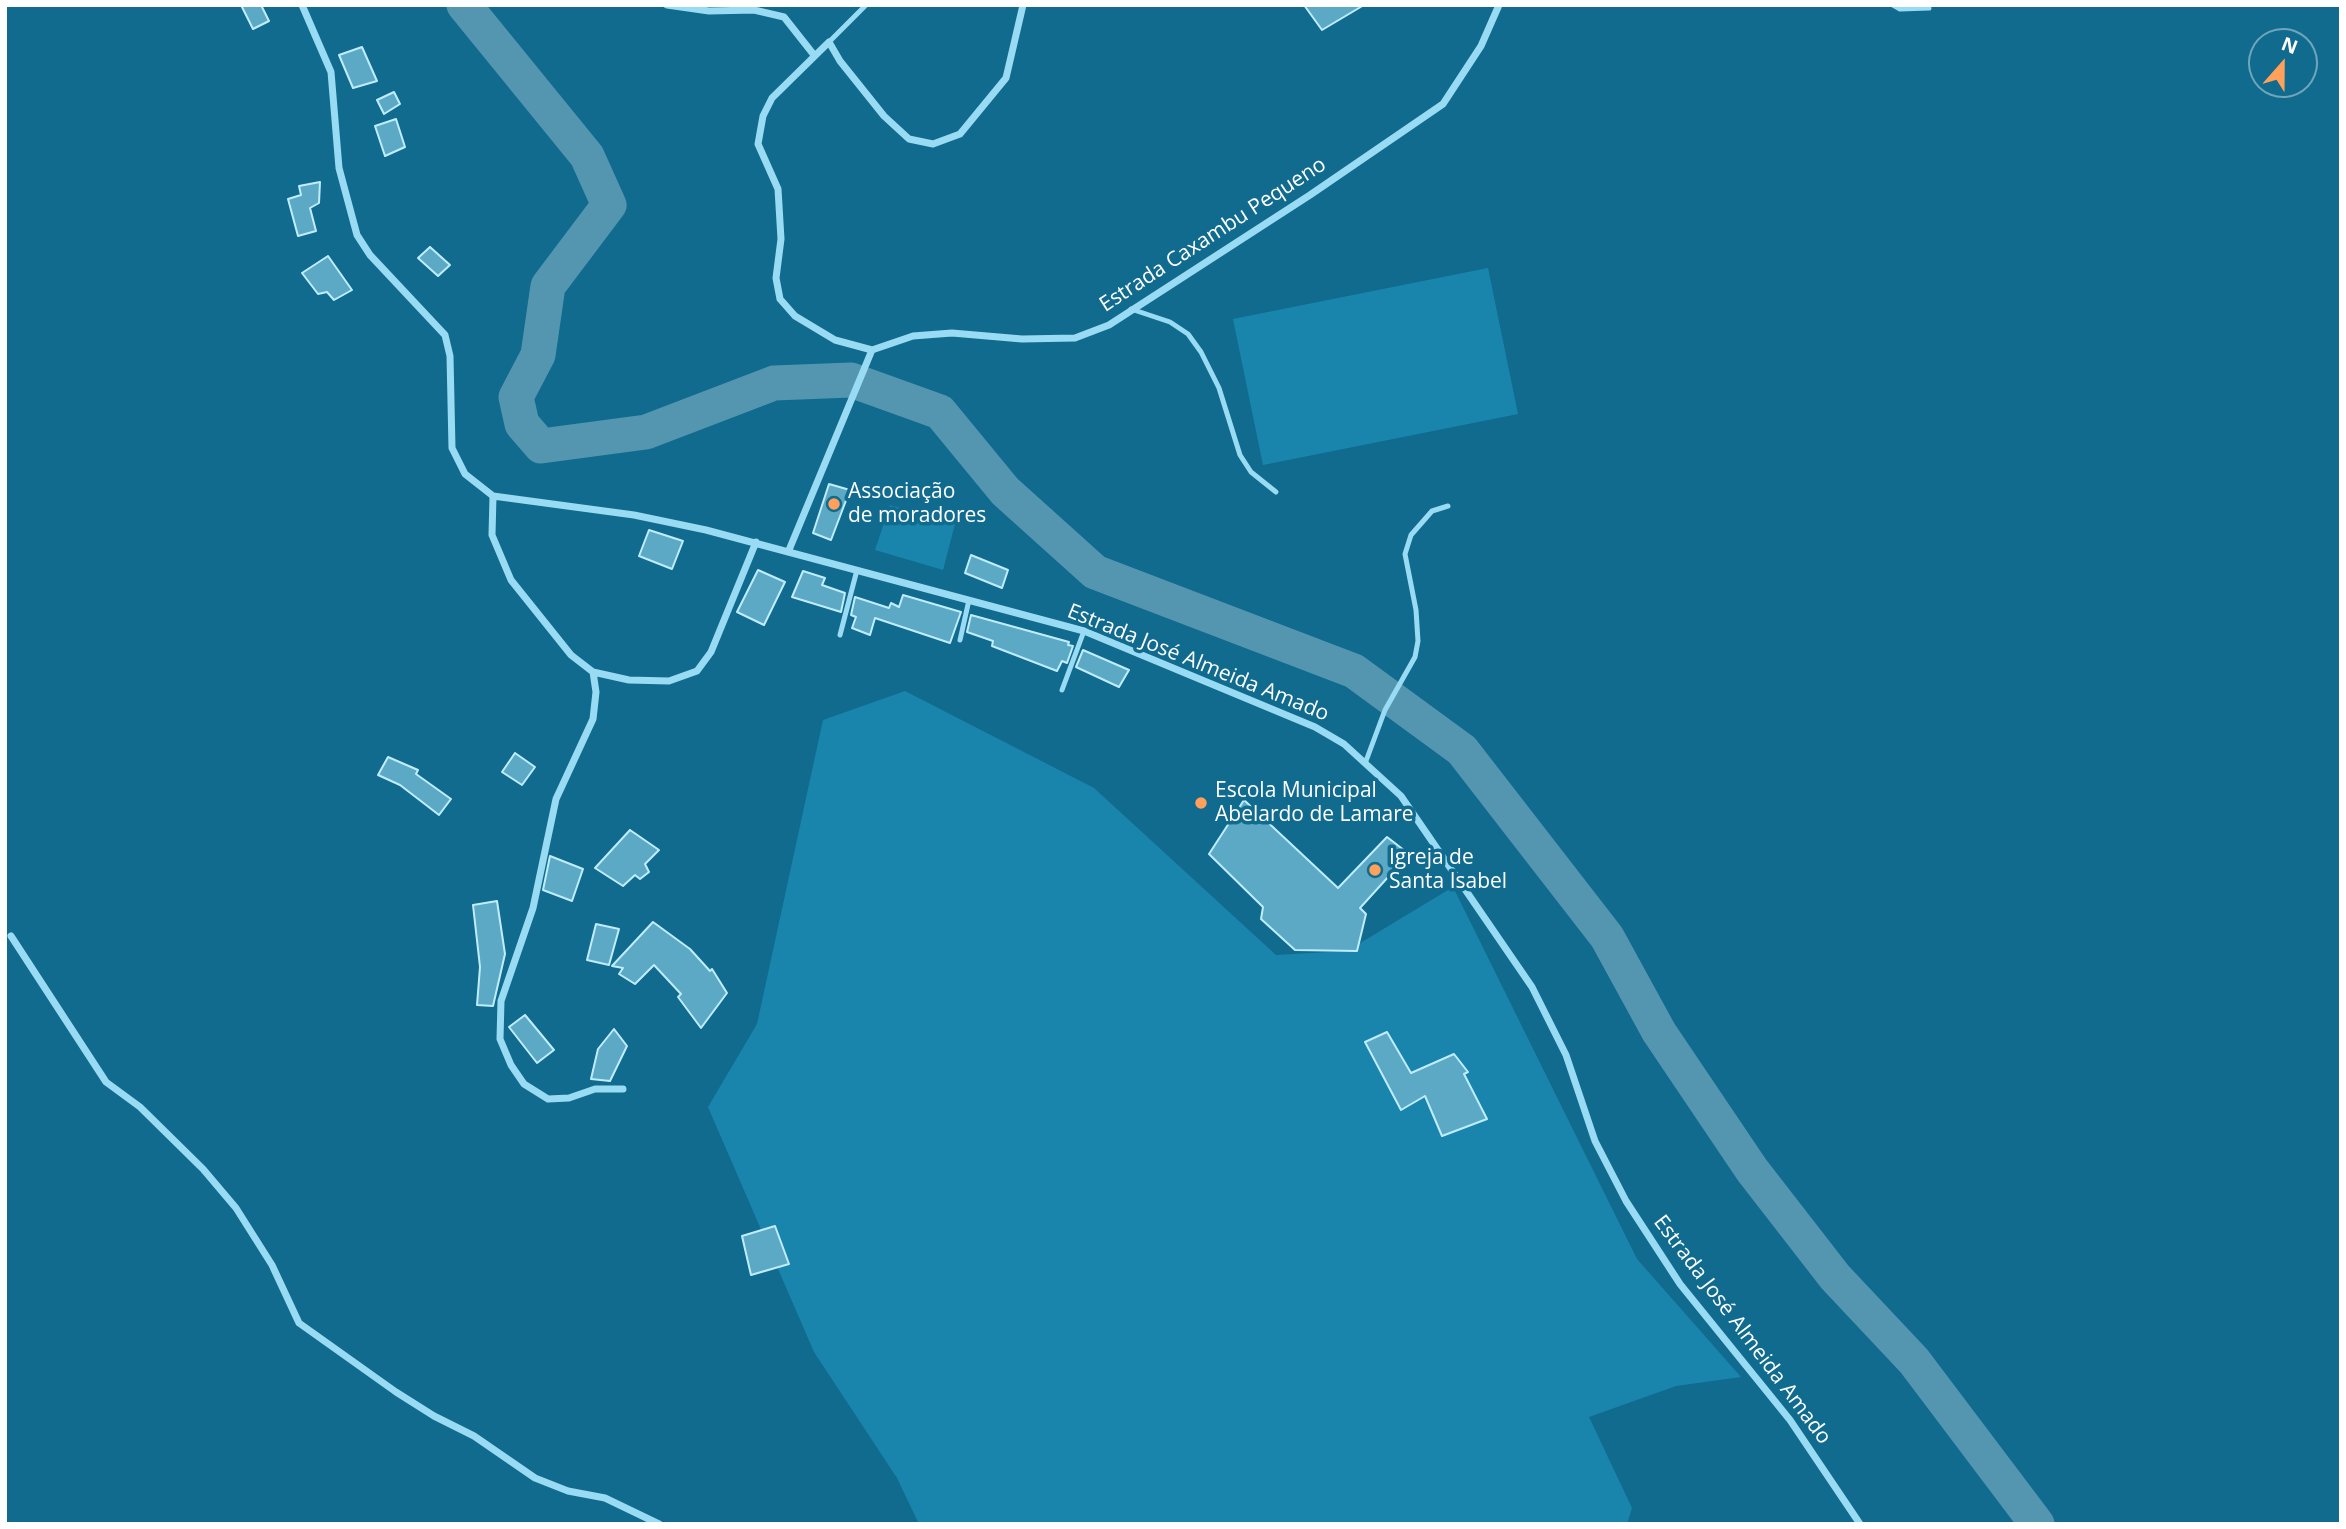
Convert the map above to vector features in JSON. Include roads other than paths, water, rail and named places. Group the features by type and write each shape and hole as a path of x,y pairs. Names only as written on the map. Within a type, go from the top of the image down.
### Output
{"street":[{"path":"302,5 331,72 339,167 357,234 370,255 445,335 450,356 452,449 465,474 493,496 492,536 511,580 571,655 593,672 629,680 669,681 697,671 711,652 756,542"},
{"path":"667,5 709,11 754,10 784,17 814,55"},
{"path":"789,550 872,350 835,340 795,316 780,299 776,278 781,239 778,188 758,144 762,116 772,98 829,42 840,61 884,116 909,138 933,144 960,134 1006,78 1023,5"},
{"name":"Estrada Caxambu Pequeno","path":"872,350 913,336 952,333 1021,339 1075,338 1109,325 1310,195 1443,104 1481,46 1499,5"},
{"name":"Estrada José Almeida Amado","path":"493,496 634,514 789,550 1084,631 1315,727 1366,761 1401,796 1532,987 1566,1055 1595,1141 1626,1201 1680,1284 1790,1420 1860,1524"},
{"path":"593,672 596,692 593,719 556,799 533,908 501,1001 500,1039 511,1065 524,1084 548,1099 569,1097 595,1089 623,1089"},
{"path":"11,936 106,1082 140,1107 203,1169 236,1208 272,1265 299,1323 386,1385 434,1416 474,1436 535,1478 568,1491 605,1498 659,1524"}],"lane":[{"path":"829,42 866,5"},
{"path":"1893,5 1900,9 1929,8"},
{"path":"1131,309 1170,322 1188,334 1201,352 1219,388 1240,455 1251,472 1276,492"},
{"path":"1366,761 1385,710 1415,657 1418,642 1416,610 1405,554 1411,535 1432,511 1448,506"},
{"path":"840,635 857,570"},
{"path":"960,640 969,600"},
{"path":"1062,690 1084,631"}],"waterway":[{"path":"464,5 587,156 609,205 548,286 538,355 516,397 522,424 541,446 646,432 774,383 851,380 940,412 1005,491 1095,572 1354,671 1462,750 1607,937 1659,1032 1752,1170 1835,1277 1914,1361 2037,1524"}],"place":[{"name":"Associação de moradores","path":"834,504"},
{"name":"Escola Municipal Abelardo de Lamare","path":"1201,803"},
{"name":"Igreja de Santa Isabel","path":"1375,870"}]}
